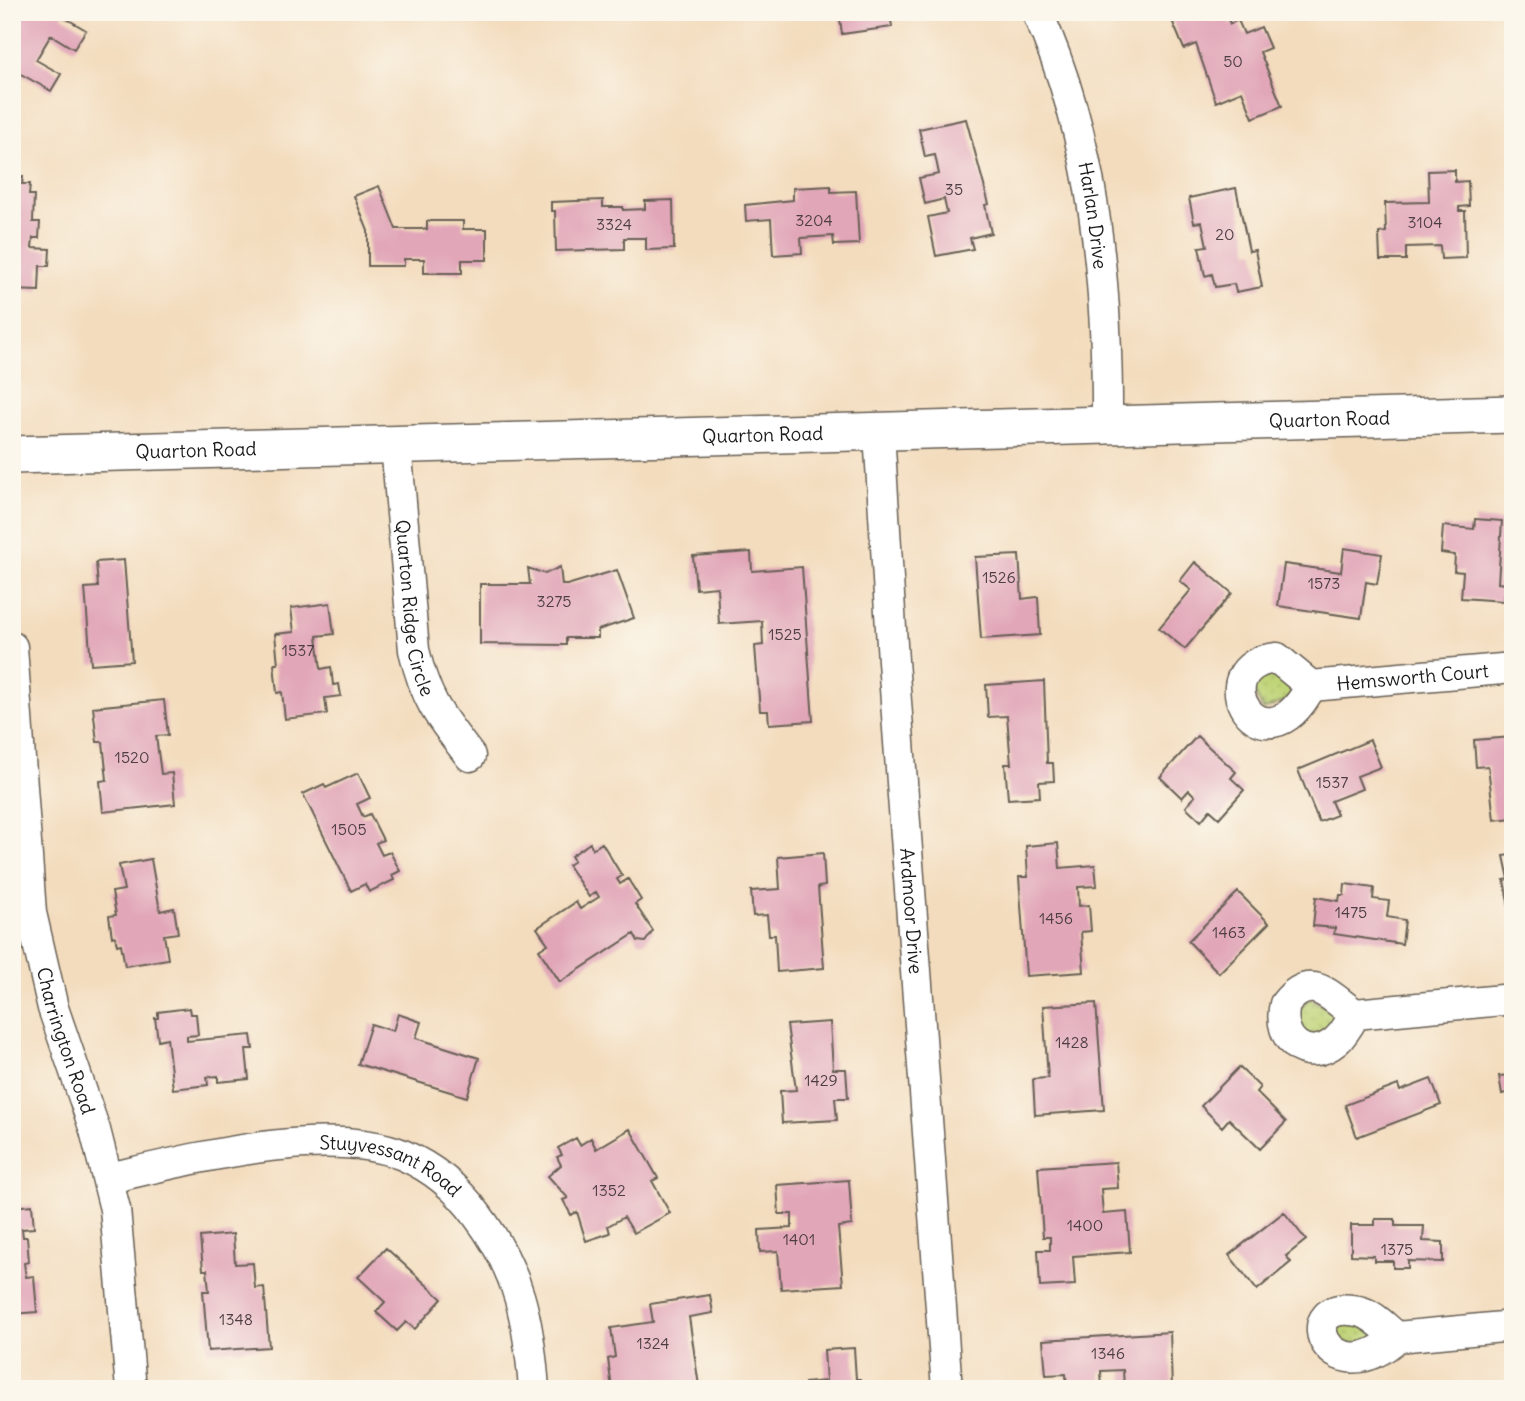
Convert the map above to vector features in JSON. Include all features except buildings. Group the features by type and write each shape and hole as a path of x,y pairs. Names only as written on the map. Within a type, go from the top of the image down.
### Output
{"street":[{"name":"Harlan Drive","path":"1037,12 1071,108 1090,200 1103,300 1107,425"},
{"name":"Quarton Road","path":"12,455 1513,414"},
{"name":"Ardmoor Drive","path":"880,432 893,661 947,1389"},
{"name":"Quarton Ridge Circle","path":"396,445 414,650 421,681 433,709 470,756"},
{"name":"Charrington Road","path":"12,647 22,915 109,1178 119,1237 131,1389"},
{"name":"Hemsworth Court","path":"1311,686 1513,668"},
{"path":"1355,1014 1513,999"},
{"name":"Stuyvessant Road","path":"109,1178 247,1151 320,1143 377,1148 401,1154 425,1166 468,1203 492,1233 517,1281 528,1331 534,1389"},
{"path":"1397,1337 1513,1326"}],"green space":[{"path":"1267,671 1295,686 1290,699 1263,710 1251,686"},
{"path":"1309,998 1338,1015 1325,1035 1312,1040 1291,1019"},
{"path":"1353,1321 1378,1336 1369,1355 1333,1334 1338,1327"}]}
